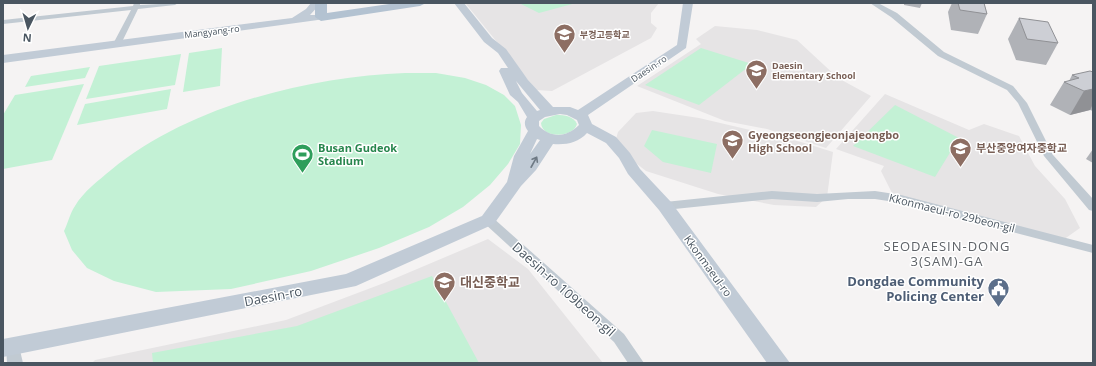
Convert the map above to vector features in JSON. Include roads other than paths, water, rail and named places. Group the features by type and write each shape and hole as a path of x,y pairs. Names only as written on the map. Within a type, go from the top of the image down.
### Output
{"main road":[{"path":"288,22 306,14 316,3"},
{"path":"321,3 321,17"},
{"name":"Mangyang-ro","path":"5,59 420,3"},
{"path":"459,3 488,40 502,51 524,83 549,111"},
{"name":"Daesin-ro","path":"582,121 682,46 688,3"},
{"path":"488,40 493,53 512,82 517,95 523,100 534,117 531,122 531,127 534,132 528,142 517,171 515,183"},
{"name":"Kkonmaeul-ro","path":"534,117 549,111 570,111 582,121 611,140 625,156 634,171 665,206 779,363"},
{"path":"575,137 583,132 582,121"},
{"name":"Kkonmaeul-ro","path":"534,132 549,139 558,140 575,137 590,140 602,145 619,162 634,171"},
{"path":"488,220 515,183 531,167 541,148 549,139"},
{"name":"Daesin-ro","path":"10,352 349,281 488,220"}],"street":[{"path":"3,22 136,5 175,3"},
{"path":"872,3 894,15 941,54 1010,88 1016,93 1022,100 1037,136 1050,157 1093,207"},
{"path":"117,44 136,5"},
{"name":"Kkonmaeul-ro 29beon-gil","path":"665,206 772,195 817,198 848,195 875,195 901,199 1093,249"},
{"name":"Daesin-ro 109beon-gil","path":"488,220 619,338 636,363"}],"place":[{"name":"부경고등학교","path":"564,54"},
{"name":"Daesin Elementary School","path":"756,90"},
{"name":"Gyeongseongjeonjajeongbo High School","path":"733,160"},
{"name":"부산중앙여자중학교","path":"960,168"},
{"name":"Busan Gudeok Stadium","path":"303,174"},
{"name":"대신중학교","path":"445,302"},
{"name":"Dongdae Community Policing Center","path":"999,308"}],"district":[{"name":"SEODAESIN-DONG 3(SAM)-GA","path":"947,254"}]}
